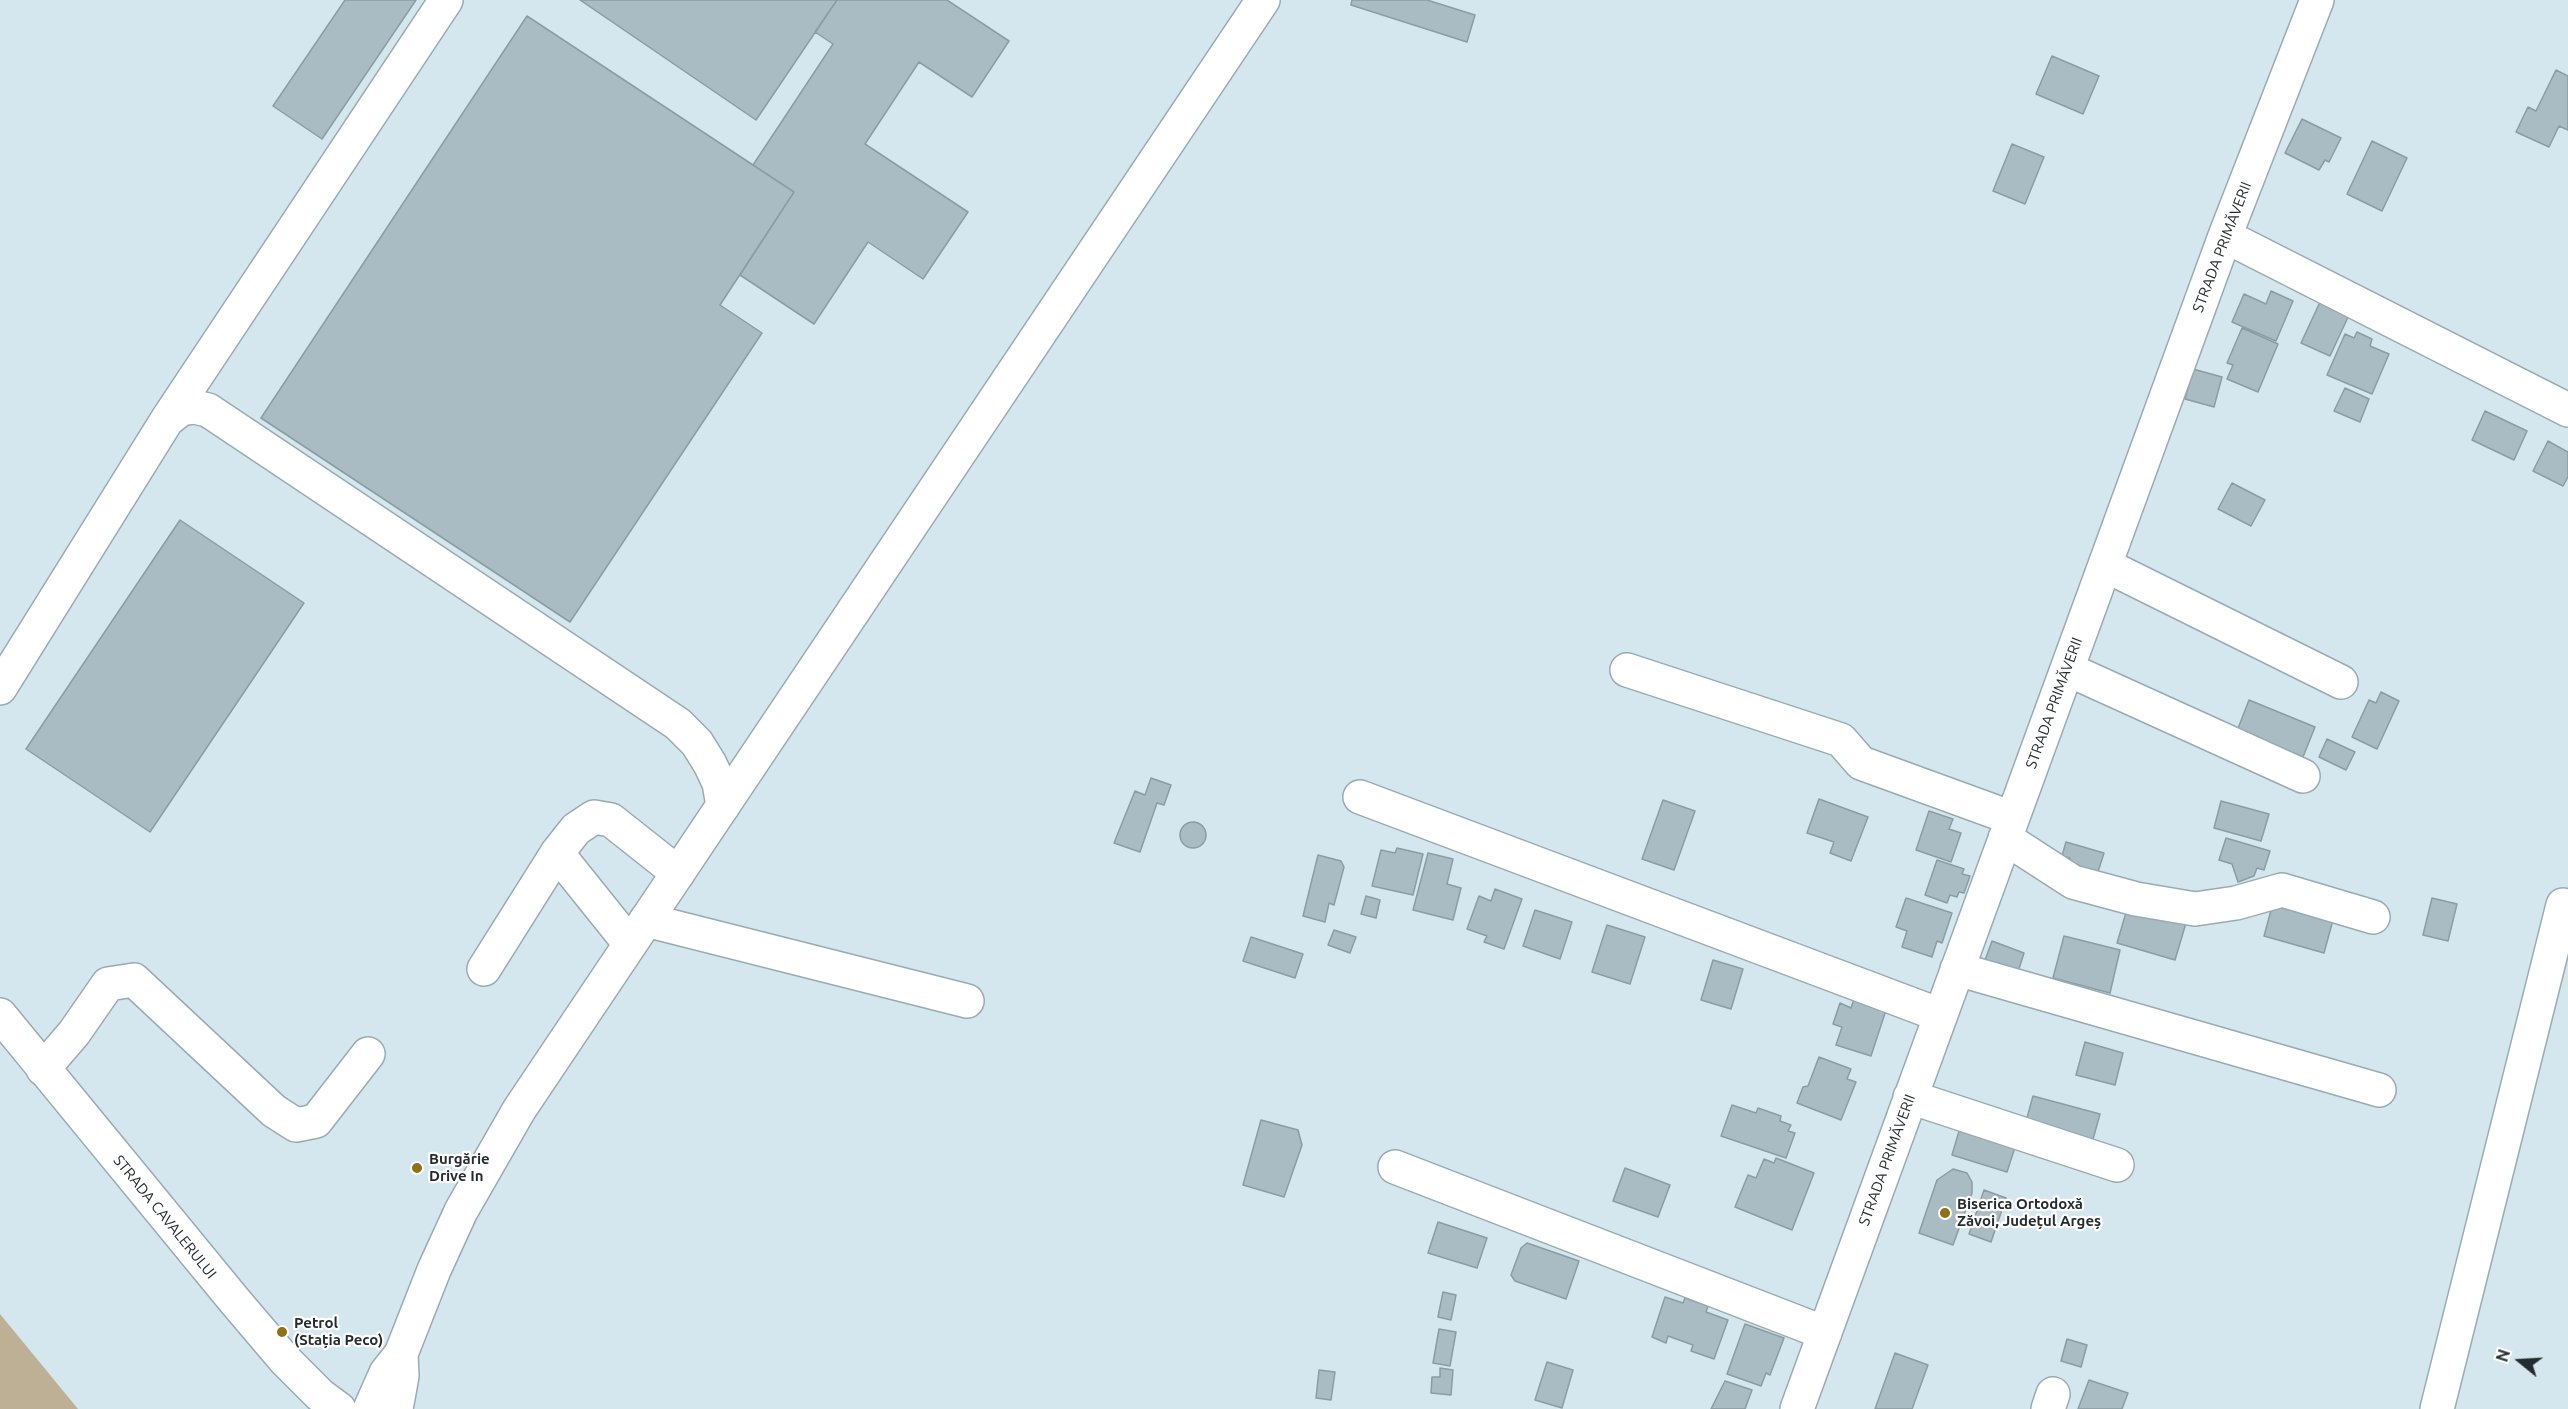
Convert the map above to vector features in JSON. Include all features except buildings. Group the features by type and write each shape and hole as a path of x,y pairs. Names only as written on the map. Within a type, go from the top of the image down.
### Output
{"street":[{"path":"0,688 167,420 446,0"},
{"path":"370,1409 386,1373 401,1354 438,1260 490,1158 638,932 1263,0"},
{"name":"STRADA PRIMĂVERII","path":"1797,1409 2225,236 2317,0"},
{"path":"2225,236 2568,410"},
{"path":"199,372 201,400 208,410 678,724 697,743 710,764 719,783 723,806"},
{"path":"167,420 181,409 208,410"},
{"path":"2105,565 2341,682"},
{"path":"2067,669 2303,776"},
{"path":"1627,670 1841,740 1861,763 2008,828 2073,882 2136,899 2195,909 2236,903 2282,890 2373,917"},
{"path":"1360,797 1940,1015"},
{"path":"484,969 557,853 576,829 594,817 611,820 678,873"},
{"path":"557,853 638,932 967,1000"},
{"path":"2437,1409 2564,905"},
{"path":"1957,969 2379,1090"},
{"path":"44,1069 74,1033 108,984 134,980 266,1103 296,1125 316,1121 368,1054"},
{"name":"STRADA CAVALERULUI","path":"0,1015 234,1300 299,1374 320,1395 339,1409"},
{"path":"1910,1097 2116,1165"},
{"path":"1395,1167 1825,1333"},
{"path":"396,1409 402,1376 401,1354"}],"shaded area":[{"path":"0,1314 78,1409 0,1409"}],"place":[{"name":"Burgărie Drive In","path":"417,1168"},
{"name":"Biserica Ortodoxă Zăvoi, Județul Argeș","path":"1945,1213"},
{"name":"Petrol (Stația Peco)","path":"282,1332"}]}
